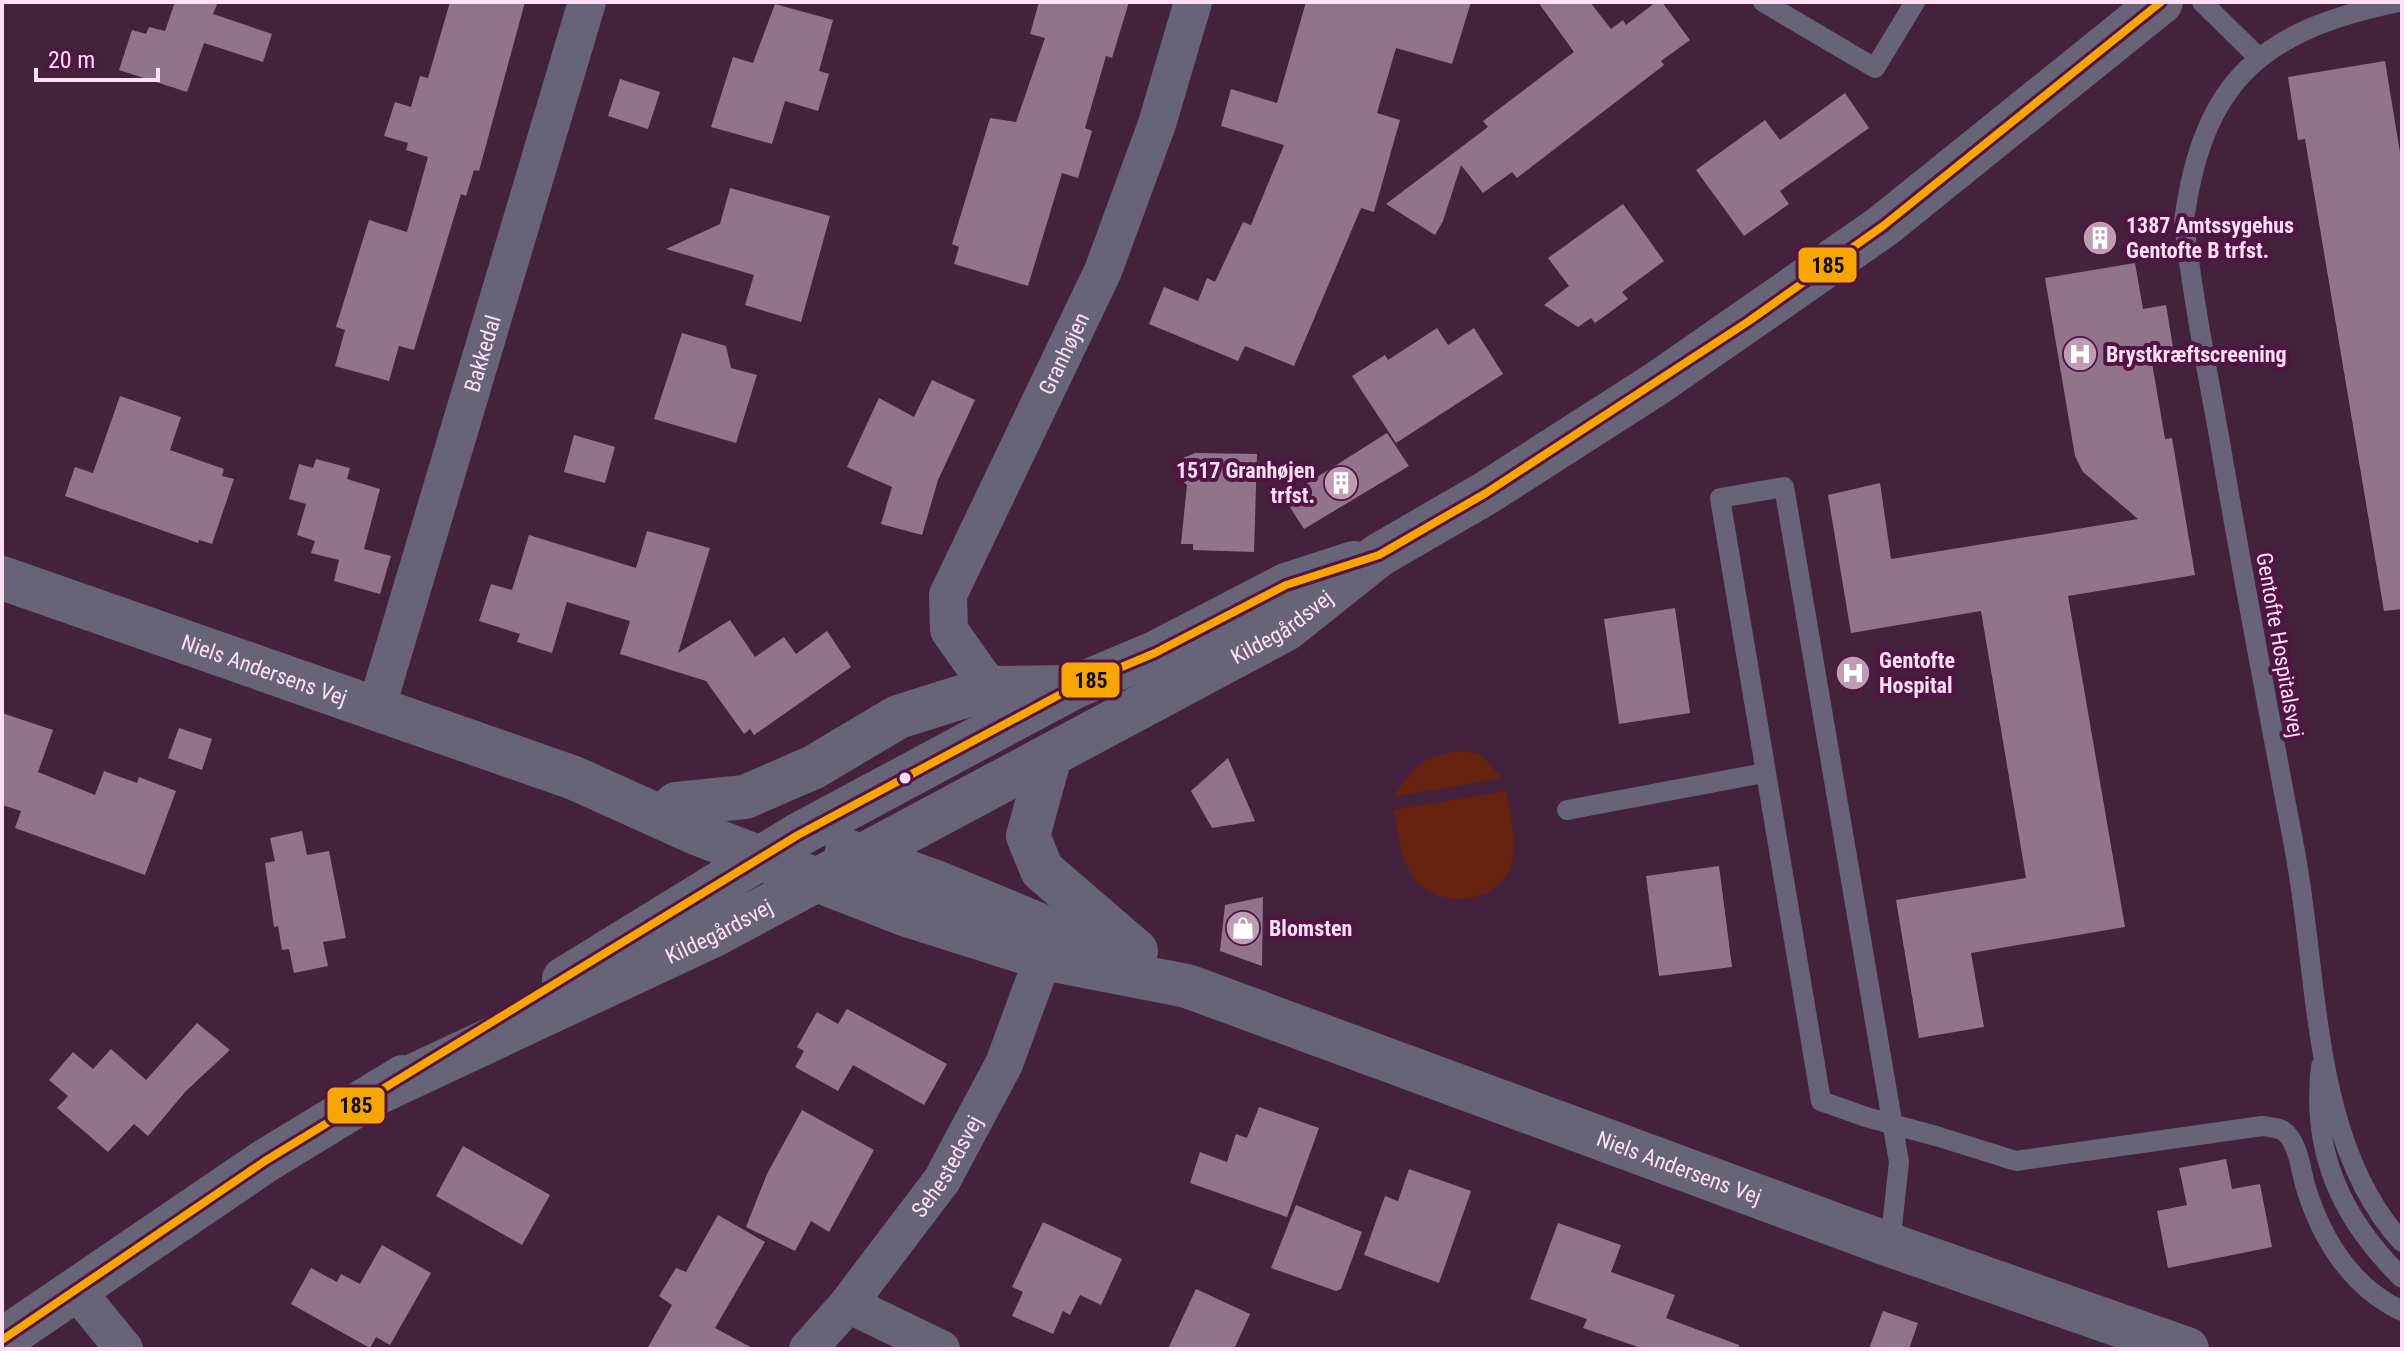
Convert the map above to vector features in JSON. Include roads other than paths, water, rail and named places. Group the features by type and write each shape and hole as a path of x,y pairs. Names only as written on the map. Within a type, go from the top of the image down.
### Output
{"street":[{"name":"Bakkedal","path":"377,706 587,2"},
{"name":"Granhøjen","path":"990,688 949,630 948,595 1103,271 1157,124 1193,2"},
{"name":"Kildegårdsvej","path":"379,1092 714,935 1286,629 1379,555 1486,493 1749,321 1942,180 2157,3"},
{"name":"Kildegårdsvej","path":"8,1326 76,1290 265,1161 798,835 1074,687 1155,653 1286,585 1379,555"},
{"name":"Niels Andersens Vej","path":"2,578 377,706 574,778 817,882 1052,925"},
{"name":"Kildegårdsvej","path":"676,804 745,797 814,767 898,717 990,688 1074,687"},
{"path":"1050,756 1028,836 1042,870 1052,925 1172,982"},
{"name":"Niels Andersens Vej","path":"574,778 798,835 864,857 1052,925 1172,982 1890,1245 2187,1349"},
{"name":"Sehestedsvej","path":"808,1349 848,1304 942,1180 1004,1064 1052,925"},
{"path":"76,1290 124,1349"},
{"path":"848,1304 941,1349"}],"lane":[{"path":"1763,2 1875,68 1915,2"},
{"path":"2202,2 2259,58"},
{"name":"Gentofte Hospitalsvej","path":"2399,2 2334,16 2281,40 2259,58 2211,120 2189,182 2184,221 2262,691 2295,850 2323,1054 2346,1142 2359,1177 2373,1204 2402,1242"},
{"path":"1890,1245 1899,1162 1784,487 1720,498 1821,1101 1866,1117 1936,1136 2016,1161 2247,1128 2278,1128 2286,1133 2295,1148 2315,1218 2327,1240 2364,1286 2402,1311"},
{"path":"1567,810 1764,773"},
{"path":"2323,1054 2317,1100 2319,1132 2327,1163 2356,1225 2402,1278"}],"place":[{"name":"1387 Amtssygehus Gentofte B trfst.","path":"2100,238"},
{"name":"Brystkræftscreening","path":"2080,354"},
{"name":"1517 Granhøjen trfst.","path":"1341,483"},
{"name":"Gentofte Hospital","path":"1853,673"},
{"name":"Blomsten","path":"1243,928"}]}
